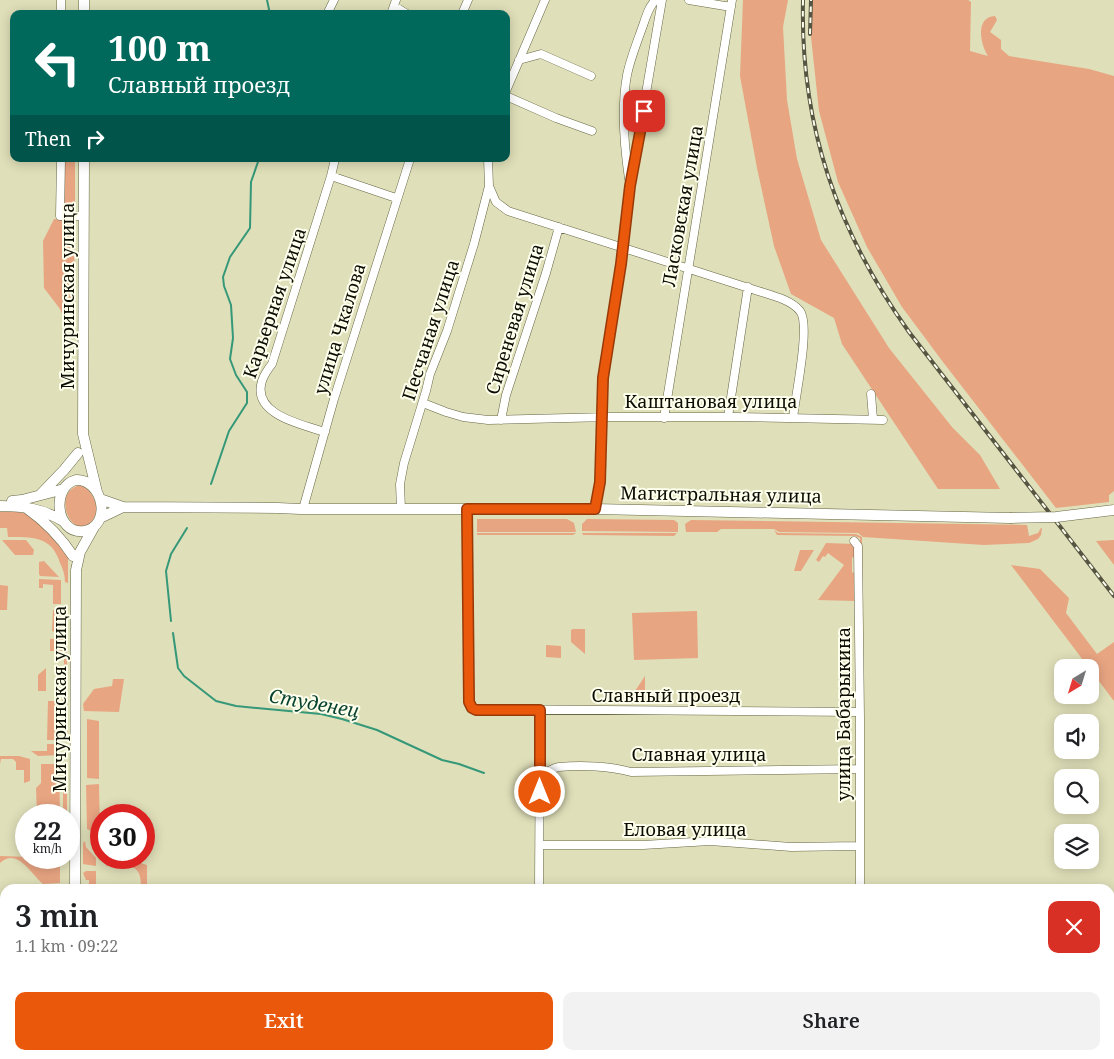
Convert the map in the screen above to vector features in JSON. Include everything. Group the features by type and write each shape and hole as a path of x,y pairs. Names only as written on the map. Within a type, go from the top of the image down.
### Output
{"main road":[{"name":"Мичуринская улица","path":"66,486 83,434 84,162"},
{"name":"Мичуринская улица","path":"83,434 99,496"},
{"path":"38,496 78,453"},
{"path":"76,480 84,481 94,487 102,507 100,518 94,527 83,531 76,530 42,510 3,504 38,496 66,486 76,480"},
{"path":"65,524 60,509 66,486"},
{"path":"99,496 123,507"},
{"name":"Магистральная улица","path":"123,507 467,509 595,504 1010,518 1056,517 1114,510"},
{"path":"25,507 41,518 54,531 73,556"},
{"path":"100,518 123,507"},
{"name":"Мичуринская улица","path":"65,524 76,570 75,884"},
{"name":"Мичуринская улица","path":"76,570 80,552 94,527"}],"street":[{"path":"510,81 545,0"},
{"path":"630,186 625,136 625,85 631,59 653,3 656,0"},
{"path":"595,504 600,482 603,378 630,186 662,0"},
{"path":"689,0 732,4"},
{"name":"Ласковская улица","path":"664,418 732,4"},
{"path":"519,60 541,54 591,76"},
{"path":"510,98 592,131"},
{"path":"60,162 60,216 84,216"},
{"name":"Карьерная улица","path":"325,432 288,421 273,412 263,398 260,388 272,364 334,162"},
{"name":"улица Чкалова","path":"303,509 396,198 409,162"},
{"name":"Песчаная улица","path":"401,509 400,484 404,462 423,403 430,374 462,286 489,186 488,162"},
{"path":"331,176 396,198"},
{"path":"489,186 496,202 505,209 776,296 793,306 802,314 804,331 793,418"},
{"name":"Сиреневая улица","path":"501,420 506,395 559,227"},
{"path":"728,417 748,287"},
{"path":"871,394 873,419"},
{"name":"Каштановая улица","path":"423,403 463,417 488,420 728,417 883,420"},
{"name":"Славный проезд","path":"467,509 469,702 472,708 476,710 860,712"},
{"name":"улица Бабарыкина","path":"854,541 858,546 860,884"},
{"path":"539,884 540,710"},
{"name":"Славная улица","path":"540,774 557,768 567,767 615,768 631,772 860,768"},
{"name":"Еловая улица","path":"540,845 643,845 710,841 791,847 859,846"}],"shaded area":[{"path":"743,0 788,0 783,27 787,100 797,159 821,240 889,348 952,427 980,455 1000,489 938,489 842,344 834,318 791,294 774,246 740,76"},
{"path":"812,0 968,0 971,2 970,51 988,56 981,38 982,26 984,21 995,16 997,20 990,32 1001,40 1001,49 1009,56 1089,69 1114,76 1114,491 1109,495 1109,502 1056,508 902,307 867,247 838,182 819,111 811,37"},
{"path":"63,162 75,162 75,205 72,209 66,207 64,202"},
{"path":"54,219 71,220 74,223 75,314 62,314 44,288 43,241"},
{"path":"81,485 89,491 95,500 96,511 92,521 84,526 77,526 67,514 65,505 67,496 72,489"},
{"path":"0,512 18,512 28,515 55,539 68,556 68,583 65,582 62,568 52,548 46,543 33,538 8,537 7,528 0,528"},
{"path":"477,519 567,519 574,523 576,532 477,532"},
{"path":"587,519 674,520 678,523 678,532 582,531 582,524"},
{"path":"691,520 1027,525 1029,536 1038,533 1042,528 1038,539 1029,543 984,545 863,537 858,533 779,532 774,529 721,529 717,532 686,532 685,524"},
{"path":"774,530 778,533 856,534 862,537 864,760 860,538 855,536 777,535"},
{"path":"477,533 576,533 573,535 477,535"},
{"path":"582,533 677,533 674,536 583,535"},
{"path":"2,540 26,540 34,550 33,555 15,555"},
{"path":"1114,540 1114,565 1096,541"},
{"path":"826,543 854,544 856,555 852,558 852,572 856,574 855,601 818,600 844,565 828,553 819,562 816,560"},
{"path":"800,550 814,550 801,571 794,571"},
{"path":"44,561 59,577 40,576 39,562"},
{"path":"1011,565 1040,569 1069,598 1066,613 1097,654 1114,642 1114,701 1099,681 1099,659 1082,659"},
{"path":"39,579 61,580 61,604 53,604 53,585 43,584 43,588 39,588"},
{"path":"0,585 8,586 7,610 0,610"},
{"path":"53,610 61,610 61,633 52,631"},
{"path":"697,611 698,658 634,660 632,613"},
{"path":"585,629 585,654 571,642 571,630"},
{"path":"66,638 67,691 61,693 61,685 64,685 64,651 50,651 50,639"},
{"path":"546,645 561,646 561,658 546,657"},
{"path":"46,668 46,691 38,691 38,675"},
{"path":"645,676 645,702 636,702 635,691"},
{"path":"113,679 124,679 119,712 84,711 83,704 94,689 112,686"},
{"path":"62,699 67,699 68,740 63,740"},
{"path":"48,701 59,701 60,740 47,740"},
{"path":"87,719 99,721 99,779 87,778"},
{"path":"47,744 60,744 60,755 38,756 31,751 47,751"},
{"path":"0,756 19,756 30,759 30,781 24,783 24,770 16,770 16,762 13,759 1,759 0,764"},
{"path":"41,764 59,764 60,804 37,804 36,788 41,783"},
{"path":"63,764 67,764 67,804 63,804"},
{"path":"99,784 99,804 90,804 90,830 87,829 86,785"},
{"path":"85,841 86,847 90,851 90,865 83,864 83,843"},
{"path":"0,856 15,856 15,859 6,859 0,863"},
{"path":"29,869 60,869 60,883 43,884"},
{"path":"136,869 147,869 147,884 141,884"},
{"path":"86,871 96,871 96,884 89,884 89,880 86,880 83,873"}],"waterway":[{"name":"Студенец","path":"267,0 269,10"},
{"name":"Студенец","path":"211,484 229,431 247,403 247,392 236,375 230,359 233,338 231,305 224,286 223,277 230,257 250,228 251,182 258,162"},
{"name":"Студенец","path":"171,621 166,571 171,554 187,528"},
{"name":"Студенец","path":"173,633 178,668 184,676 216,701 236,706 321,714 342,719 377,730 442,760 484,773"}],"railway":[{"path":"803,0 804,46 808,90 816,133 828,175 843,216 862,255 884,294 909,332 1114,596"},
{"path":"810,34 811,0"}],"route":[{"path":"540,792 540,710 476,710 470,706 467,509 595,509 600,482 603,378 621,264 630,186 644,111"}]}
